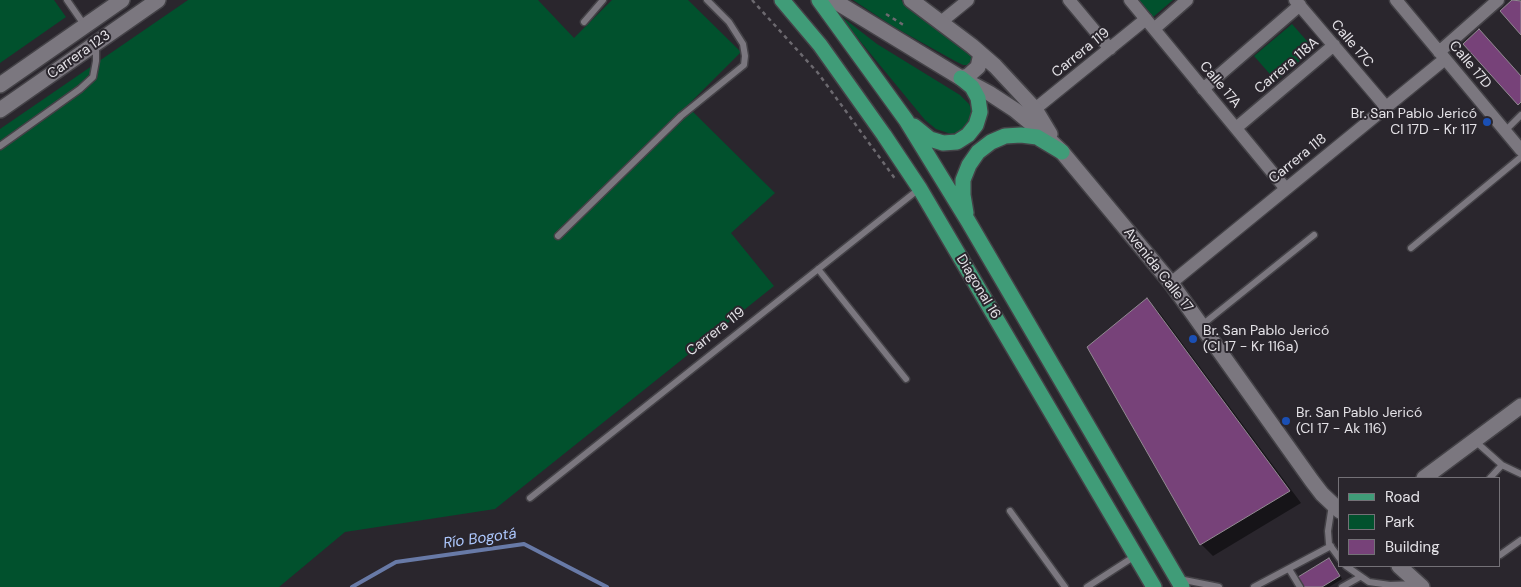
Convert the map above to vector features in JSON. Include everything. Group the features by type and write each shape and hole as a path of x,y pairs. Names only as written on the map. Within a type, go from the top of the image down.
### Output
{"main road":[{"name":"Carrera 123","path":"0,85 122,0"},
{"name":"Carrera 123","path":"0,110 158,0"},
{"name":"Diagonal 16","path":"782,0 820,45 884,135 914,193 1154,587"},
{"name":"Diagonal 16","path":"819,0 906,120 968,221 1180,583"},
{"name":"Avenida Calle 17","path":"833,0 1015,110 1062,152 1171,283 1312,481 1336,507"},
{"name":"Avenida Calle 17","path":"911,0 981,54 1013,84 1036,110 1062,152"},
{"path":"85,26 96,43"},
{"path":"906,120 930,139 944,143 957,142 968,135 976,125 980,112 978,98 972,87 961,78 978,67 981,54"},
{"path":"968,221 963,196 964,180 969,165 978,152 991,142 1006,136 1021,134 1037,137 1062,152"},
{"path":"1425,477 1521,406"},
{"path":"1401,567 1420,585"}],"street":[{"path":"941,22 968,0"},
{"path":"1069,0 1110,49"},
{"name":"Calle 17A","path":"1130,0 1286,189"},
{"name":"Carrera 119","path":"1036,110 1110,49 1187,0"},
{"name":"Carrera 118","path":"1171,283 1386,107 1442,56 1498,0"},
{"name":"Calle 17D","path":"1397,1 1521,150"},
{"path":"1203,89 1298,3"},
{"name":"Calle 17C","path":"1298,3 1386,107"},
{"name":"Carrera 118A","path":"1236,128 1334,45"}],"lane":[{"path":"67,0 85,26"},
{"path":"584,22 603,0"},
{"path":"558,236 681,116 744,65 743,44 729,22 707,0"},
{"path":"0,146 80,89 93,77 96,61 96,43"},
{"path":"1506,131 1521,115"},
{"path":"1411,248 1521,157"},
{"name":"Carrera 119","path":"530,498 914,193"},
{"path":"1201,326 1314,235"},
{"path":"818,269 906,379"},
{"path":"1475,441 1502,465 1521,474"},
{"path":"1491,477 1502,465"},
{"path":"1336,507 1328,530 1331,546 1338,556"},
{"path":"1010,511 1065,587"},
{"path":"1501,554 1521,540"},
{"path":"1254,587 1331,546"},
{"path":"1087,587 1136,556"},
{"path":"1347,567 1369,582 1390,585 1420,585"},
{"path":"1289,569 1300,587"},
{"path":"1342,587 1360,577"},
{"path":"1180,583 1219,587"}],"path":[{"path":"752,0 818,73 914,193"},
{"path":"886,14 910,30"}],"green space":[{"path":"0,0 54,0 66,17 0,63"},
{"path":"188,0 538,0 574,38 612,0 688,0 741,52 687,106 775,193 731,233 774,286 495,509 345,532 279,587 0,587 0,129"},
{"path":"853,0 901,0 970,54 973,60 970,65 963,65 894,27"},
{"path":"1136,0 1173,0 1152,18"},
{"path":"837,13 877,44 960,95 969,104 972,111 972,120 963,132 951,134 936,129 925,120"},
{"path":"1292,24 1314,49 1276,81 1254,56"}],"building":[{"path":"1512,0 1521,1 1521,35 1500,11"},
{"path":"1479,29 1521,76 1521,102 1518,105 1463,44"},
{"path":"1147,298 1290,491 1200,545 1087,347"},
{"path":"1329,558 1340,576 1322,587 1304,587 1298,577"}],"waterway":[{"name":"Río Bogotá","path":"352,587 396,562 524,544 607,587"}],"place":[{"name":"Br. San Pablo Jericó Cl 17D - Kr 117","path":"1487,122"},
{"name":"Br. San Pablo Jericó (Cl 17 - Kr 116a)","path":"1193,339"},
{"name":"Br. San Pablo Jericó (Cl 17 - Ak 116)","path":"1286,421"}]}
